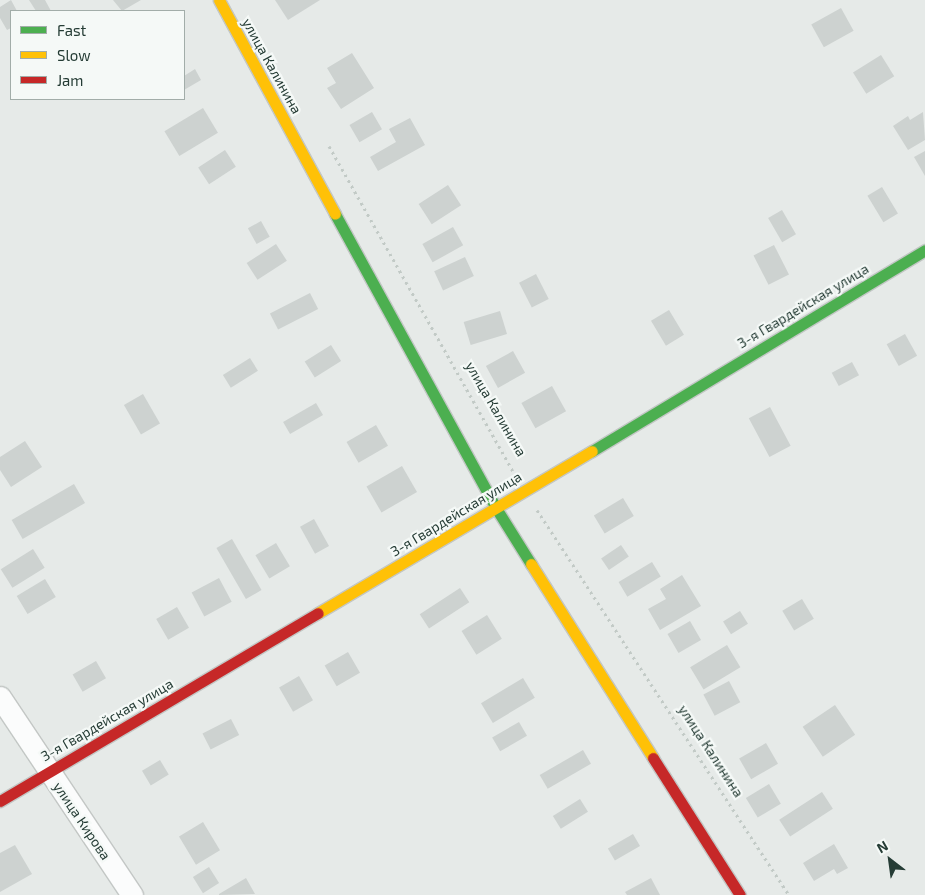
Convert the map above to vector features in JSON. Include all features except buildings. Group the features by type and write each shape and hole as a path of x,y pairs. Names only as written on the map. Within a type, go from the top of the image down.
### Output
{"street":[{"name":"улица Калинина","path":"219,0 496,508 740,895"},
{"name":"3-я Гвардейская улица","path":"0,801 525,491 925,250"},
{"name":"улица Кирова","path":"0,697 132,895"}],"path":[{"name":"улица Калинина","path":"327,141 525,491 789,895"}],"traffic: fast":[{"path":"335,214 496,508 531,564"},
{"path":"592,451 925,250"}],"traffic: slow":[{"path":"219,0 335,214"},
{"path":"318,613 592,451"},
{"path":"531,564 653,758"}],"traffic: jam":[{"path":"0,801 318,613"},
{"path":"653,758 740,895"}]}
